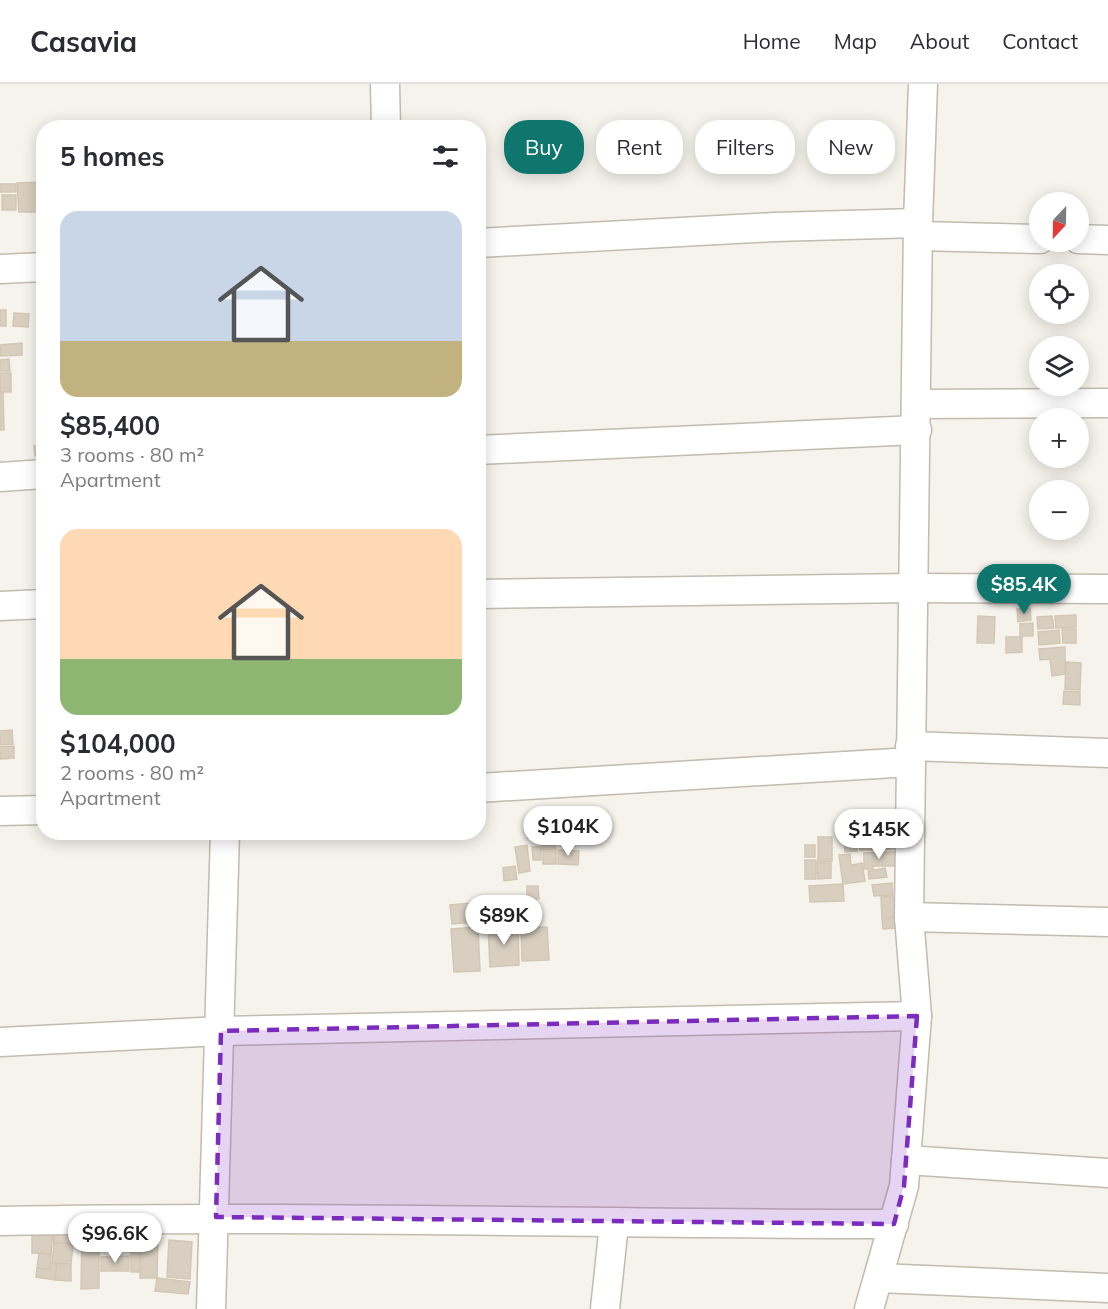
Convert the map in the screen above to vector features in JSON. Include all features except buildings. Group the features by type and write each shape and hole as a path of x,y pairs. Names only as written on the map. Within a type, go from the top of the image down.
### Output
{"street":[{"path":"386,84 386,120"},
{"path":"869,1309 904,1186 917,1016 909,917 918,230 923,84"},
{"path":"486,243 774,227 918,230 1029,238"},
{"path":"1089,239 1108,240"},
{"path":"0,269 36,267"},
{"path":"486,449 1108,403"},
{"path":"0,477 36,475"},
{"path":"486,594 913,588 1108,589"},
{"path":"0,606 36,604"},
{"path":"486,787 911,754 1108,753"},
{"path":"0,812 36,810"},
{"path":"211,1309 216,1217 225,840"},
{"path":"909,917 1108,922"},
{"path":"0,1042 221,1031 917,1016"},
{"path":"906,1160 1108,1173"},
{"path":"0,1221 216,1217 614,1224 894,1224"},
{"path":"605,1309 614,1224"},
{"path":"879,1278 1108,1288"}],"highlighted area":[{"path":"917,1016 904,1186 894,1224 216,1217 221,1031"}]}
